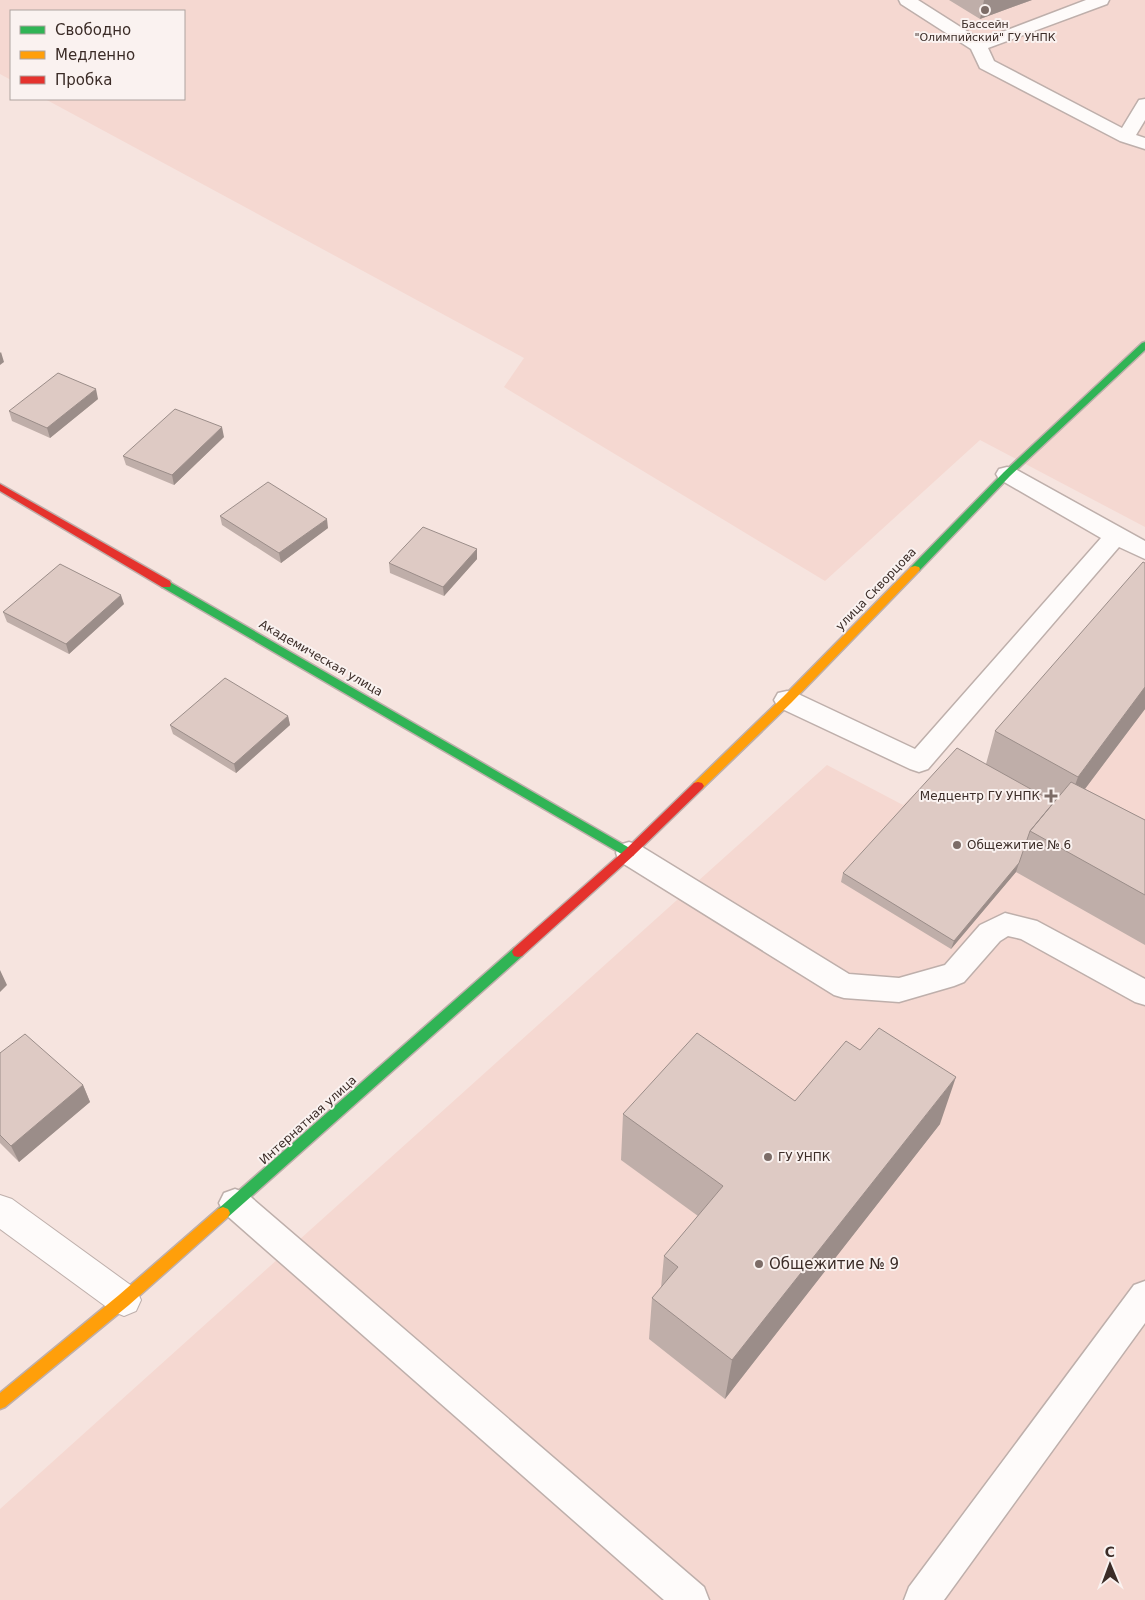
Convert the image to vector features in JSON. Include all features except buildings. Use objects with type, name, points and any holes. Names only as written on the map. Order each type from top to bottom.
[{"type":"street","name":"улица Скворцова","points":[[629,853],[787,700],[1007,474],[1145,345]]},
{"type":"street","name":"Академическая улица","points":[[0,487],[629,853]]},
{"type":"street","name":"Интернатная улица","points":[[0,1402],[124,1300],[629,853]]},
{"type":"street","points":[[0,1210],[124,1300]]},
{"type":"lane","points":[[907,0],[979,46],[986,64],[1126,137],[1145,144]]},
{"type":"lane","points":[[979,46],[1101,0]]},
{"type":"lane","points":[[1126,137],[1145,104]]},
{"type":"lane","points":[[1007,474],[1145,551]]},
{"type":"lane","points":[[787,700],[918,762],[1116,536]]},
{"type":"lane","points":[[629,853],[844,986],[899,990],[954,974],[990,933],[1005,924],[1027,928],[1145,993]]},
{"type":"lane","points":[[235,1203],[691,1600]]},
{"type":"lane","points":[[922,1600],[1145,1296]]},
{"type":"shaded area","points":[[0,0],[1145,0],[1145,527],[980,440],[825,581],[504,387],[524,358],[47,100],[185,100],[185,10],[10,10],[10,79],[0,74]]},
{"type":"shaded area","name":"ГУ УНПК","points":[[1145,585],[1145,1600],[0,1600],[0,1509],[827,765],[903,805],[954,757],[983,773]]},
{"type":"traffic: fast","points":[[915,569],[1007,474],[1145,345]]},
{"type":"traffic: fast","points":[[166,584],[629,853]]},
{"type":"traffic: fast","points":[[223,1213],[518,952]]},
{"type":"traffic: slow","points":[[698,786],[787,700],[915,569]]},
{"type":"traffic: slow","points":[[0,1402],[124,1300],[223,1213]]},
{"type":"traffic: jam","points":[[0,487],[166,584]]},
{"type":"traffic: jam","points":[[518,952],[629,853],[698,786]]},
{"type":"place","name":"Бассейн \"Олимпийский\" ГУ УНПК","points":[[985,10]]},
{"type":"place","name":"Медцентр ГУ УНПК","points":[[1051,796]]},
{"type":"place","name":"Общежитие № 6","points":[[957,845]]},
{"type":"place","name":"ГУ УНПК","points":[[768,1157]]},
{"type":"place","name":"Общежитие № 9","points":[[759,1264]]}]
